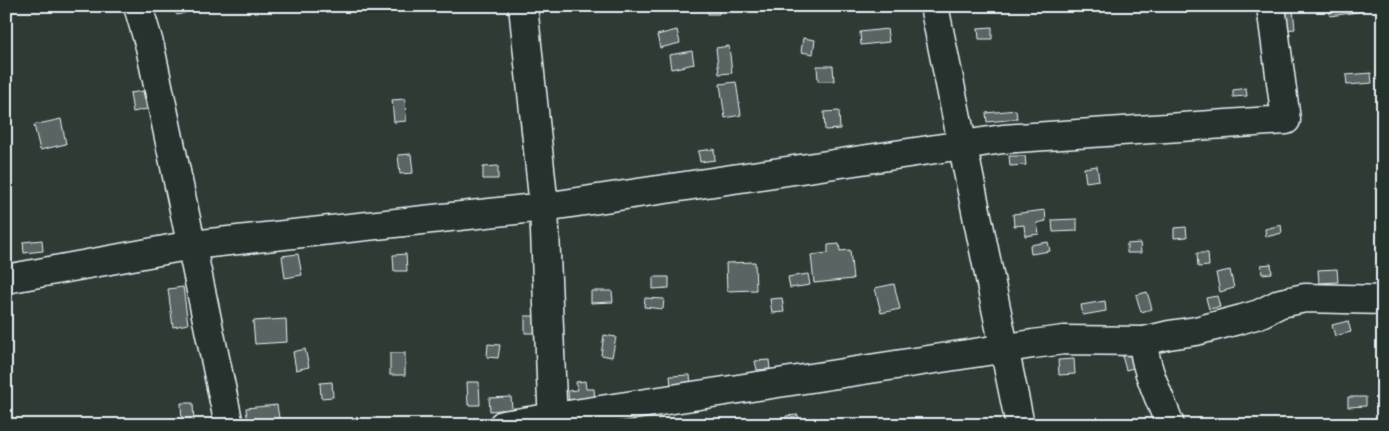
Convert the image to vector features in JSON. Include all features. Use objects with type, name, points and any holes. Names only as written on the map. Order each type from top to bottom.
[{"type":"street","points":[[138,6],[150,46],[229,425]]},
{"type":"street","points":[[523,6],[544,207],[552,421]]},
{"type":"street","points":[[934,6],[1020,425]]},
{"type":"street","points":[[6,278],[192,245],[544,207],[1003,139],[1286,120],[1271,6]]},
{"type":"street","points":[[503,425],[552,421],[1064,340],[1144,341],[1196,331],[1242,319],[1281,303],[1306,298],[1383,300]]},
{"type":"street","points":[[1144,341],[1143,349],[1170,425]]},
{"type":"building","points":[[171,6],[189,6],[191,11],[177,15]]},
{"type":"building","points":[[707,6],[718,6],[719,14],[708,14]]},
{"type":"building","points":[[1328,6],[1363,6],[1364,11],[1330,16]]},
{"type":"building","points":[[1293,9],[1295,29],[1284,30],[1282,11]]},
{"type":"building","points":[[992,27],[992,39],[979,39],[978,28]]},
{"type":"building","points":[[887,29],[889,42],[861,45],[860,32]]},
{"type":"building","points":[[677,30],[680,43],[660,48],[657,35]]},
{"type":"building","points":[[803,38],[815,40],[813,54],[801,52]]},
{"type":"building","points":[[729,46],[732,73],[719,74],[716,48]]},
{"type":"building","points":[[692,51],[694,64],[671,69],[669,55]]},
{"type":"building","points":[[817,66],[833,66],[834,81],[818,81]]},
{"type":"building","points":[[1371,73],[1372,83],[1347,85],[1346,75]]},
{"type":"building","points":[[736,82],[741,115],[725,118],[720,84]]},
{"type":"building","points":[[1246,88],[1247,96],[1233,97],[1233,90]]},
{"type":"building","points":[[143,91],[147,109],[133,112],[130,93]]},
{"type":"building","points":[[405,99],[406,121],[394,122],[392,100]]},
{"type":"building","points":[[1016,110],[1017,119],[987,122],[986,113]]},
{"type":"building","points":[[839,111],[840,129],[825,130],[824,112]]},
{"type":"building","points":[[61,119],[66,144],[40,150],[34,125]]},
{"type":"building","points":[[714,149],[715,160],[700,162],[698,151]]},
{"type":"building","points":[[411,154],[413,173],[400,174],[398,155]]},
{"type":"building","points":[[1009,156],[1025,156],[1026,165],[1010,166]]},
{"type":"building","points":[[498,166],[498,179],[483,179],[483,167]]},
{"type":"building","points":[[1097,166],[1099,180],[1086,182],[1084,168]]},
{"type":"building","points":[[1045,210],[1046,221],[1037,223],[1039,234],[1025,236],[1024,225],[1014,226],[1013,214]]},
{"type":"building","points":[[1077,219],[1077,231],[1053,232],[1052,220]]},
{"type":"building","points":[[1281,225],[1282,233],[1266,237],[1265,229]]},
{"type":"building","points":[[1186,227],[1187,237],[1174,238],[1174,228]]},
{"type":"building","points":[[42,240],[43,251],[24,253],[23,242]]},
{"type":"building","points":[[1048,242],[1050,251],[1031,254],[1030,245]]},
{"type":"building","points":[[1140,243],[1141,253],[1127,253],[1127,244]]},
{"type":"building","points":[[839,244],[840,251],[850,250],[853,279],[814,283],[811,255],[828,253],[828,245]]},
{"type":"building","points":[[1197,253],[1208,253],[1209,266],[1198,267]]},
{"type":"building","points":[[298,254],[302,275],[285,278],[282,256]]},
{"type":"building","points":[[406,254],[407,271],[394,271],[393,255]]},
{"type":"building","points":[[755,262],[756,290],[727,291],[726,263]]},
{"type":"building","points":[[1271,264],[1272,273],[1262,274],[1261,265]]},
{"type":"building","points":[[1337,269],[1338,282],[1319,283],[1318,270]]},
{"type":"building","points":[[1230,270],[1234,288],[1220,292],[1216,273]]},
{"type":"building","points":[[808,274],[810,285],[790,288],[788,277]]},
{"type":"building","points":[[653,277],[669,277],[669,288],[653,289]]},
{"type":"building","points":[[894,284],[900,309],[881,313],[875,288]]},
{"type":"building","points":[[183,287],[188,324],[173,327],[168,289]]},
{"type":"building","points":[[591,291],[612,291],[613,302],[591,303]]},
{"type":"building","points":[[1147,292],[1152,309],[1141,312],[1136,295]]},
{"type":"building","points":[[1217,296],[1220,307],[1209,309],[1206,298]]},
{"type":"building","points":[[645,298],[664,299],[663,309],[644,307]]},
{"type":"building","points":[[782,298],[784,312],[772,313],[770,299]]},
{"type":"building","points":[[1105,301],[1106,311],[1083,315],[1081,305]]},
{"type":"building","points":[[525,316],[538,316],[537,333],[525,333]]},
{"type":"building","points":[[286,319],[287,342],[255,344],[253,321]]},
{"type":"building","points":[[1348,321],[1351,332],[1335,336],[1332,325]]},
{"type":"building","points":[[604,335],[616,337],[612,357],[601,355]]},
{"type":"building","points":[[488,344],[500,345],[498,358],[487,357]]},
{"type":"building","points":[[305,349],[309,367],[296,370],[293,352]]},
{"type":"building","points":[[390,353],[405,353],[405,375],[390,375]]},
{"type":"building","points":[[1137,353],[1140,366],[1126,370],[1122,356]]},
{"type":"building","points":[[1074,359],[1075,374],[1059,375],[1058,360]]},
{"type":"building","points":[[769,360],[770,369],[757,370],[755,361]]},
{"type":"building","points":[[690,375],[691,386],[671,387],[670,376]]},
{"type":"building","points":[[585,381],[586,389],[594,389],[595,401],[569,403],[568,391],[577,390],[576,382]]},
{"type":"building","points":[[332,382],[333,397],[321,398],[320,383]]},
{"type":"building","points":[[467,382],[479,382],[480,405],[468,405]]},
{"type":"building","points":[[511,397],[512,409],[490,411],[489,398]]},
{"type":"building","points":[[1348,397],[1366,397],[1366,406],[1348,407]]},
{"type":"building","points":[[181,403],[193,403],[194,425],[182,425]]},
{"type":"building","points":[[277,405],[280,424],[248,425],[246,408]]},
{"type":"building","points":[[798,415],[799,425],[787,425],[786,416]]}]
